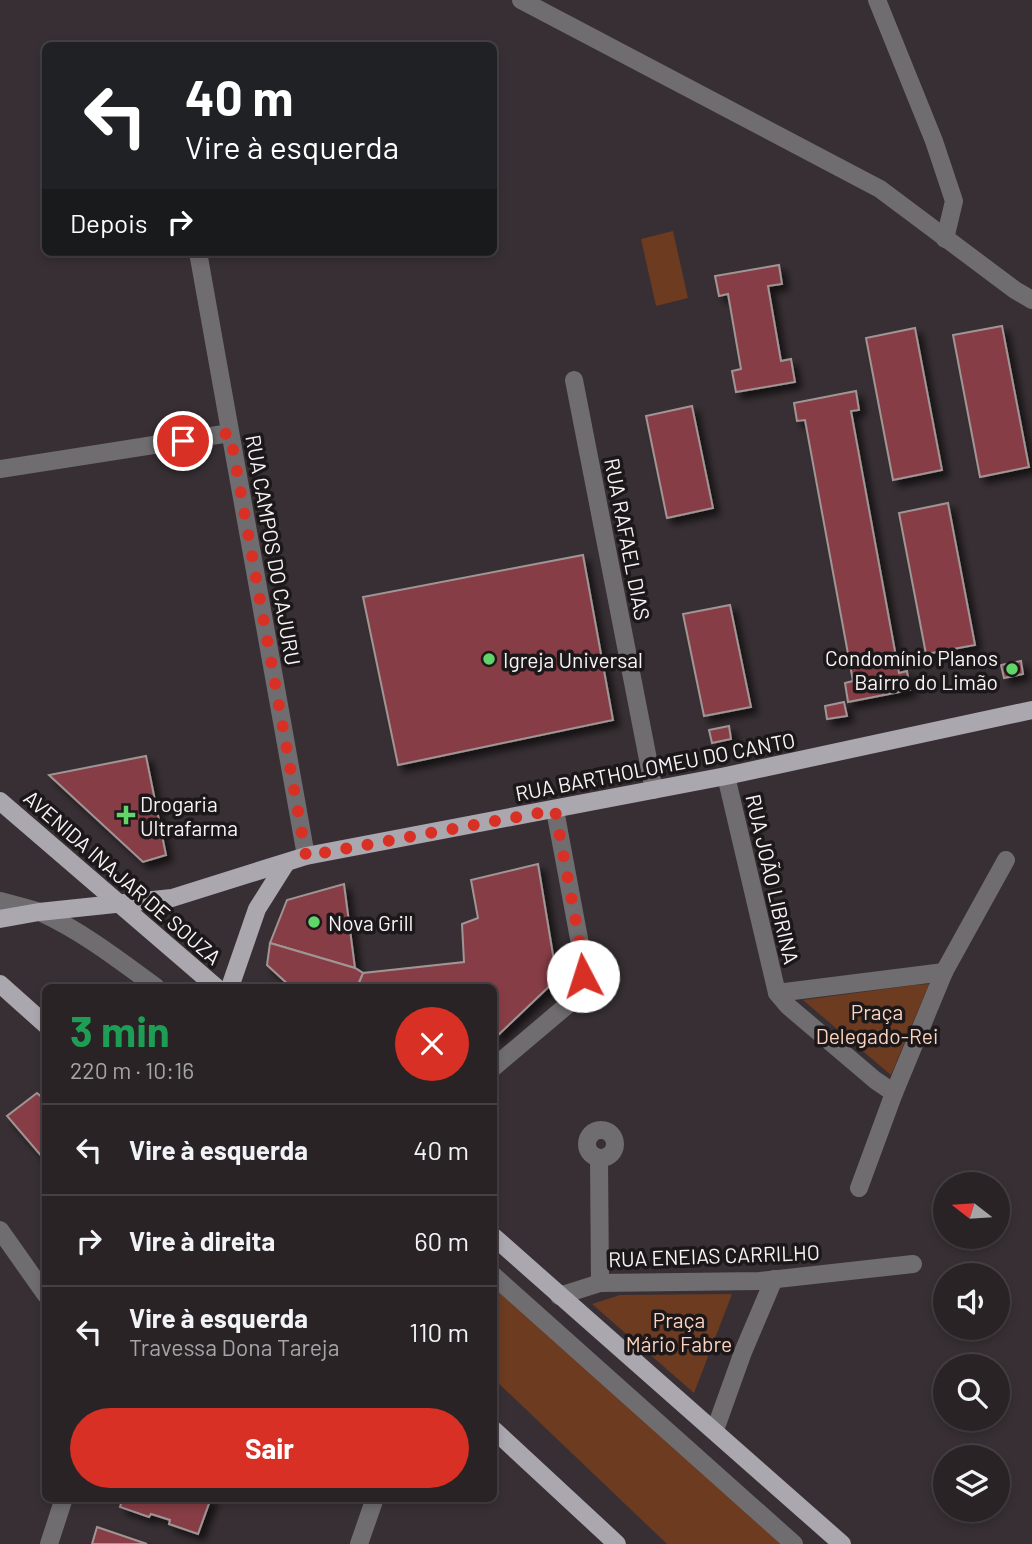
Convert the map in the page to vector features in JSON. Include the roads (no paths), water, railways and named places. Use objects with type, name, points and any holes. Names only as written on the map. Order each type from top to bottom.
[{"type":"main road","name":"RUA BARTHOLOMEU DO CANTO","points":[[0,919],[39,912],[172,898],[306,856],[726,776],[1032,710]]},
{"type":"main road","name":"AVENIDA INAJAR DE SOUZA","points":[[0,800],[213,984]]},
{"type":"main road","points":[[231,984],[257,909],[286,863]]},
{"type":"main road","points":[[0,984],[42,1021]]},
{"type":"main road","points":[[497,1240],[842,1544]]},
{"type":"main road","points":[[497,1433],[617,1544]]},
{"type":"street","points":[[521,0],[880,190],[1032,300]]},
{"type":"street","points":[[877,0],[934,141],[954,201],[945,239]]},
{"type":"street","name":"RUA CAMPOS DO CAJURU","points":[[199,256],[306,856]]},
{"type":"street","name":"RUA RAFAEL DIAS","points":[[574,380],[654,790]]},
{"type":"street","points":[[0,469],[230,433]]},
{"type":"street","name":"RUA JOÃO LIBRINA","points":[[726,776],[777,993],[875,1080],[894,1093]]},
{"type":"street","points":[[497,1064],[571,1002],[578,992],[583,976],[583,960],[555,810]]},
{"type":"street","points":[[859,1188],[894,1093],[944,972],[1006,860]]},
{"type":"street","points":[[0,901],[39,912],[95,943],[152,984]]},
{"type":"street","name":"RUA JOÃO LIBRINA","points":[[777,993],[944,972]]},
{"type":"street","points":[[599,1158],[600,1283]]},
{"type":"street","points":[[0,1230],[42,1289]]},
{"type":"street","name":"RUA ENEIAS CARRILHO","points":[[559,1296],[600,1283],[767,1280],[913,1264]]},
{"type":"street","points":[[497,1279],[794,1544]]},
{"type":"street","points":[[715,1430],[767,1280]]},
{"type":"street","points":[[49,1544],[63,1502]]},
{"type":"street","points":[[359,1544],[374,1502]]},
{"type":"place","name":"Igreja Universal","points":[[489,659]]},
{"type":"place","name":"Condomínio Planos Bairro do Limão","points":[[1012,669]]},
{"type":"place","name":"Drogaria Ultrafarma","points":[[126,815]]},
{"type":"place","name":"Nova Grill","points":[[314,922]]},
{"type":"park label","name":"Praça Delegado-Rei","points":[[877,1023]]},
{"type":"park label","name":"Praça Mário Fabre","points":[[679,1331]]}]
